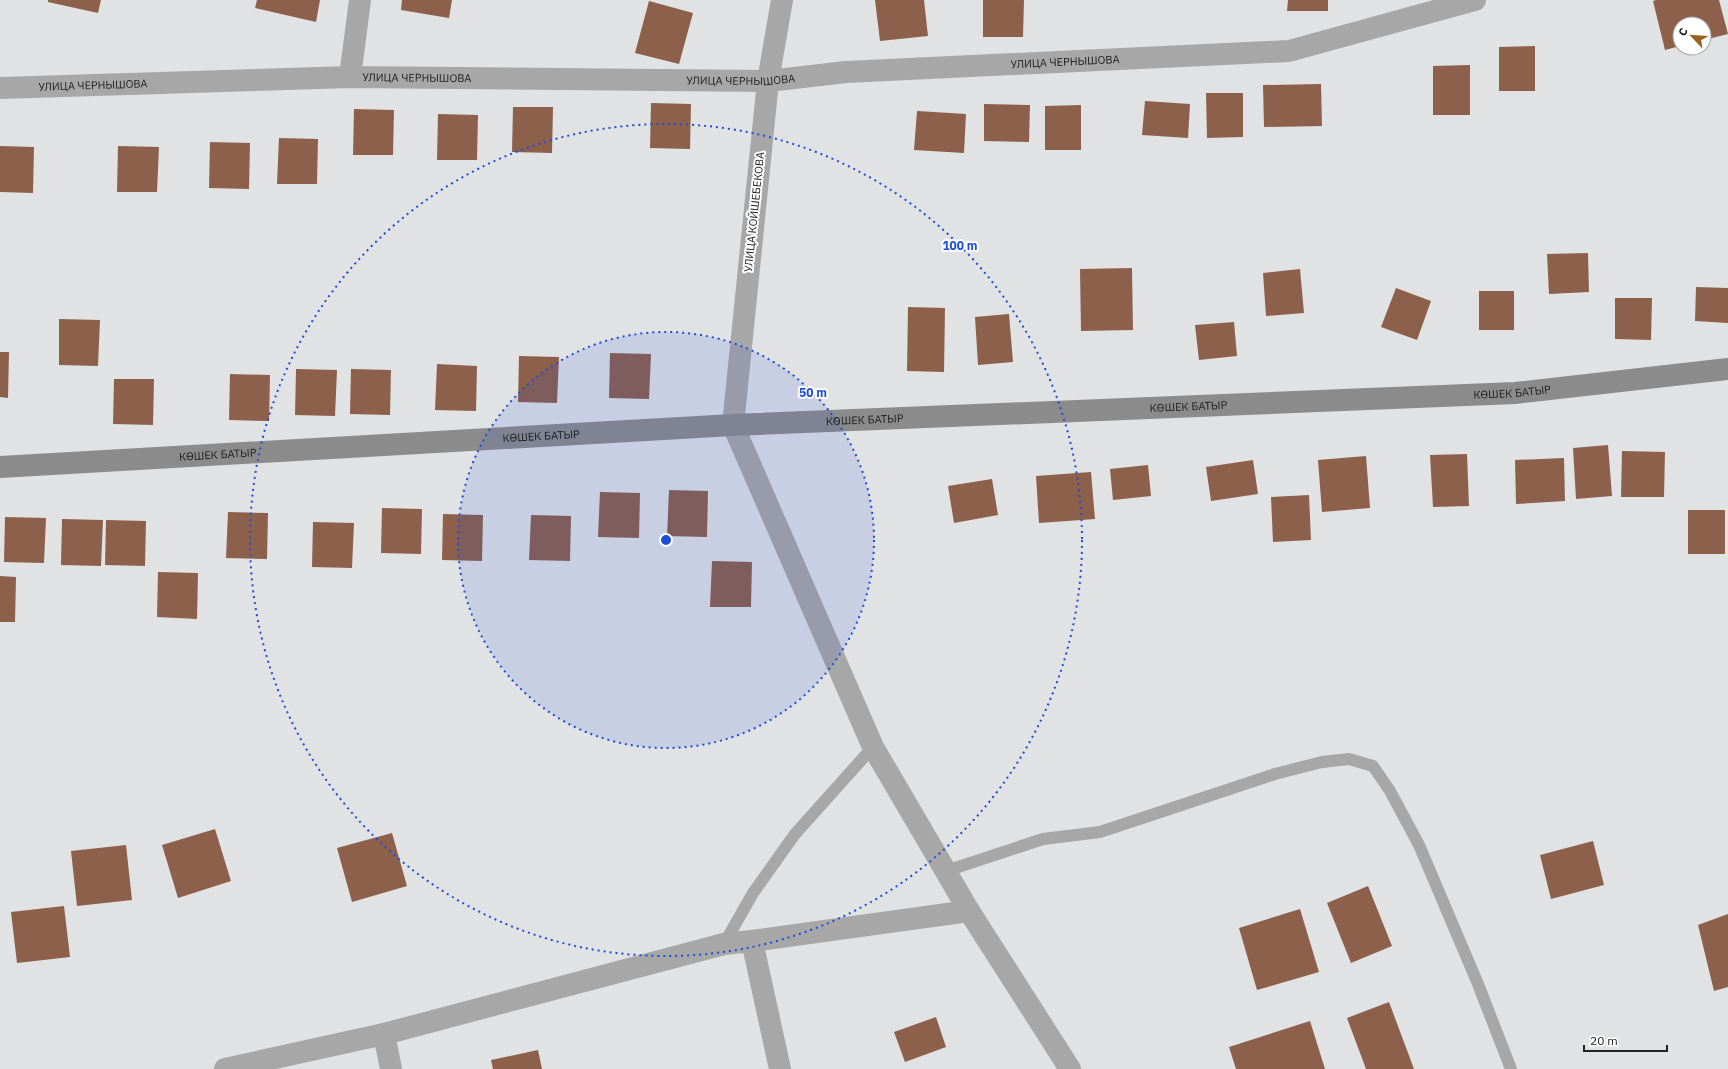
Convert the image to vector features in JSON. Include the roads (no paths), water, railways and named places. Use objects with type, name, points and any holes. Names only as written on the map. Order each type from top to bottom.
[{"type":"street","points":[[350,77],[360,0]]},
{"type":"street","name":"УЛИЦА КОЙШЕБЕКОВА","points":[[733,425],[768,81],[782,0]]},
{"type":"street","name":"УЛИЦА ЧЕРНЫШОВА","points":[[1,84],[350,77],[768,81],[846,72],[1289,51],[1475,0]]},
{"type":"street","name":"КӨШЕК БАТЫР","points":[[0,467],[733,425],[1515,393],[1728,369]]},
{"type":"street","points":[[733,425],[873,747],[969,911],[1070,1069]]},
{"type":"street","points":[[225,1069],[384,1034],[724,944],[969,911]]},
{"type":"street","points":[[752,941],[780,1069]]},
{"type":"street","points":[[384,1034],[391,1069]]},
{"type":"lane","points":[[724,944],[753,893],[795,834],[873,747]]},
{"type":"lane","points":[[946,872],[1043,839],[1100,832],[1275,774],[1322,762],[1349,759],[1373,766],[1390,791],[1419,846],[1478,984],[1511,1069]]}]
